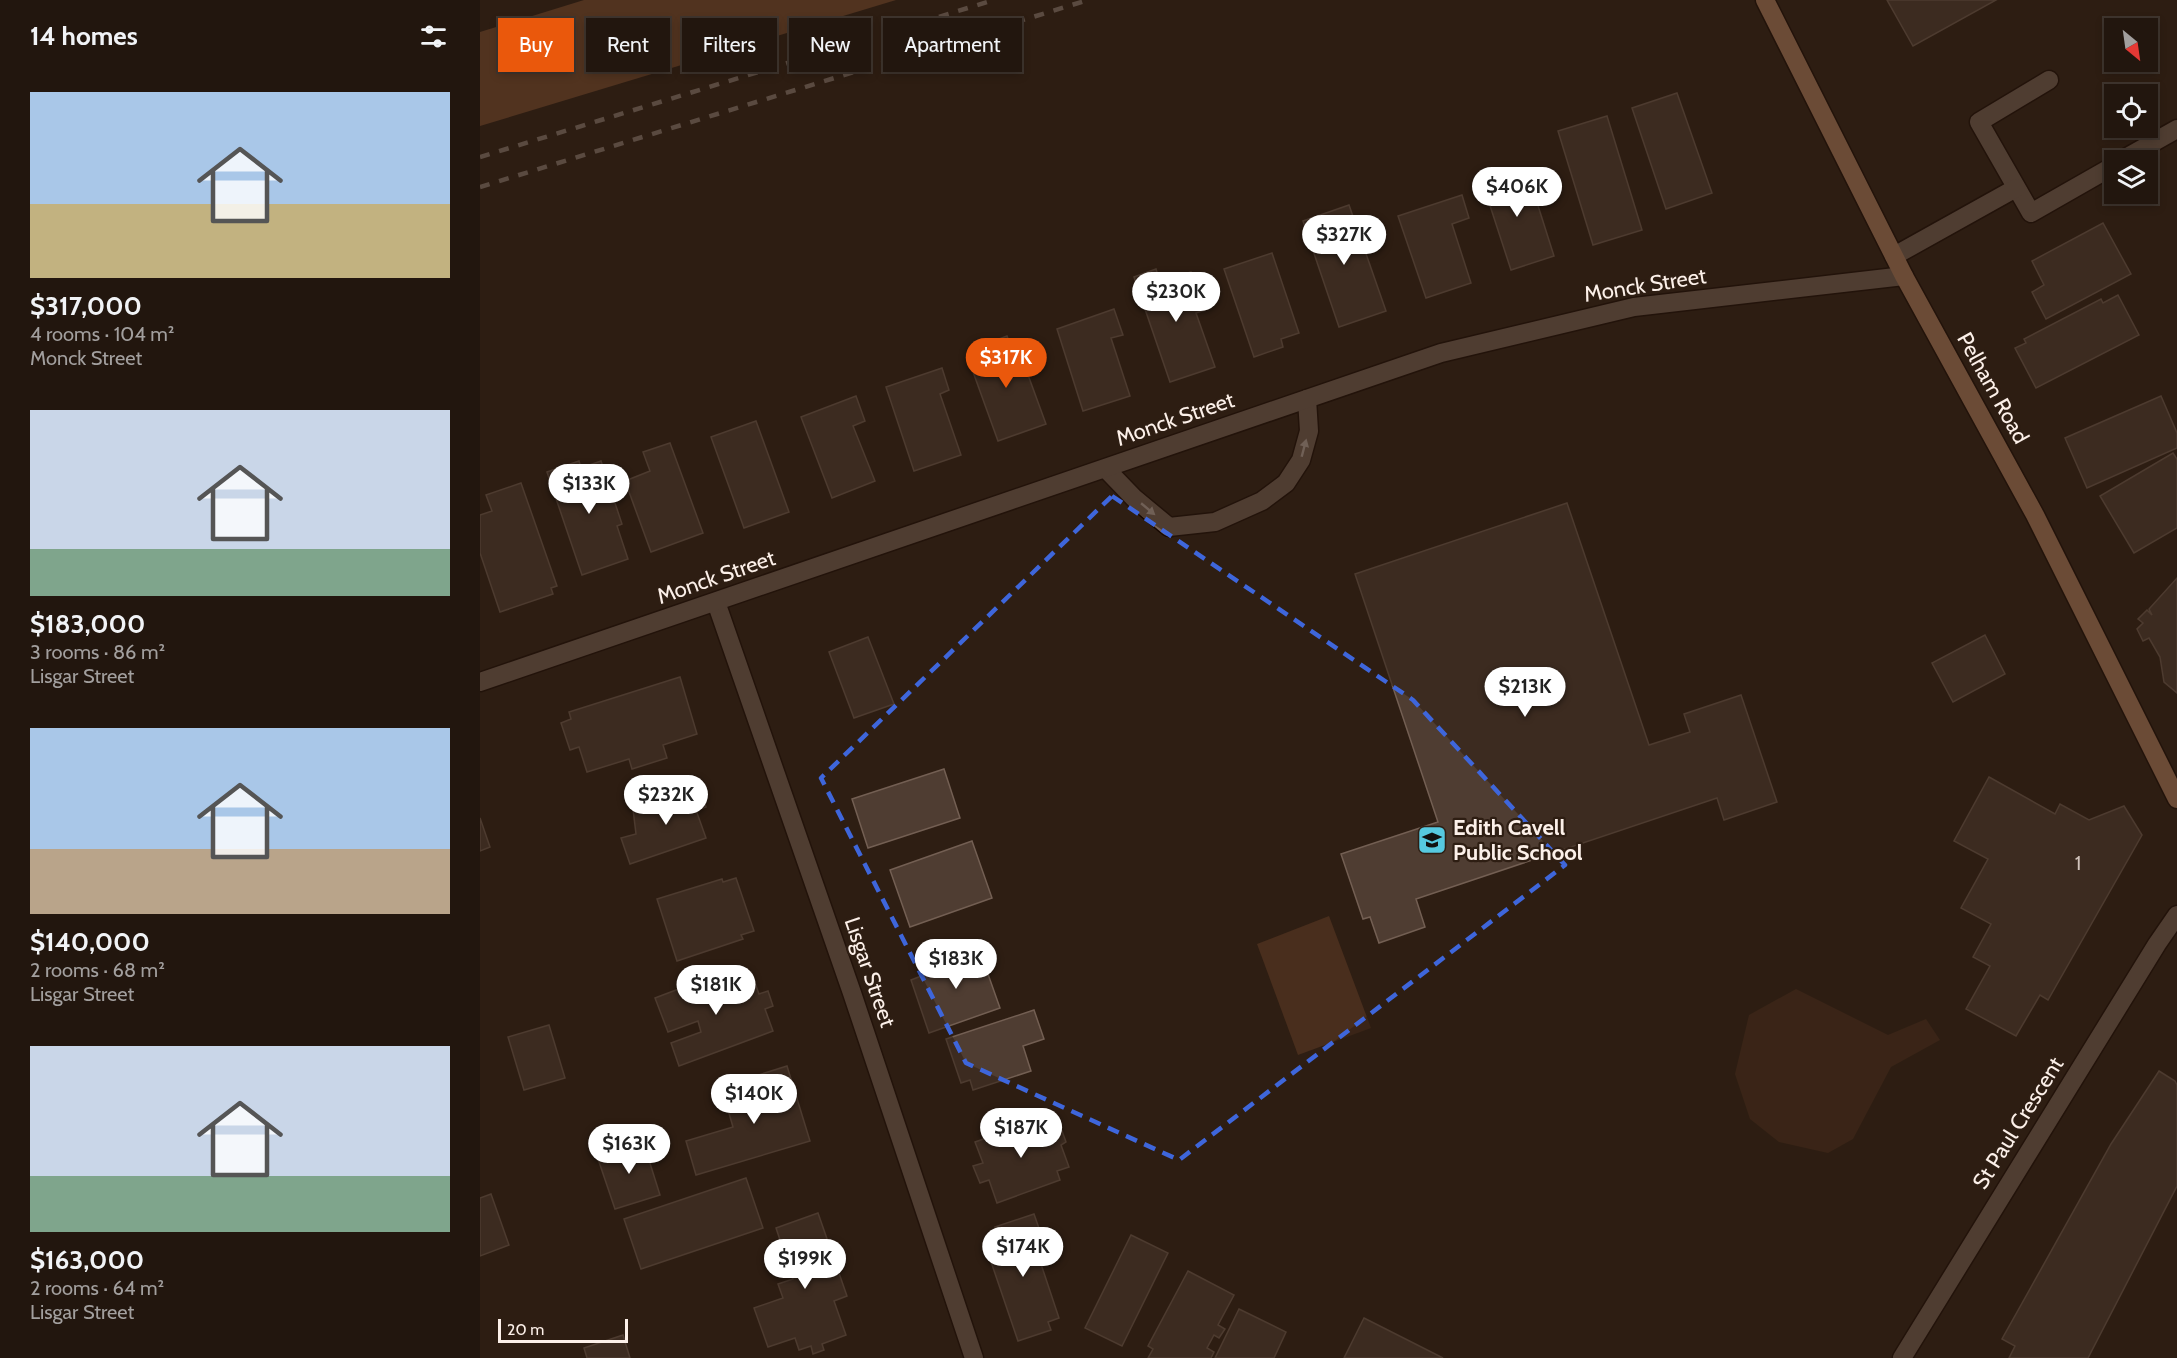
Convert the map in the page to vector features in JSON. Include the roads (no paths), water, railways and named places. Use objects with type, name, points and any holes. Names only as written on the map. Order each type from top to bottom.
[{"type":"main road","name":"Pelham Road","points":[[1765,0],[1904,276],[2036,515],[2177,800]]},
{"type":"street","points":[[2049,81],[1979,122],[2031,213],[2104,171]]},
{"type":"street","points":[[2140,150],[2177,129]]},
{"type":"street","points":[[1894,256],[2016,188]]},
{"type":"street","name":"Monck Street","points":[[480,682],[1106,469],[1441,352],[1634,307],[1904,276]]},
{"type":"street","points":[[1106,469],[1134,498],[1169,527],[1215,522],[1262,501],[1286,483],[1301,460],[1309,431],[1307,399]]},
{"type":"street","name":"Lisgar Street","points":[[716,602],[852,993],[974,1358]]},
{"type":"street","name":"St Paul Crescent","points":[[1902,1358],[2150,954],[2177,915]]},
{"type":"railway","points":[[480,157],[994,0]]},
{"type":"railway","points":[[480,187],[1088,0]]},
{"type":"place","name":"Edith Cavell Public School","points":[[1432,840]]}]
